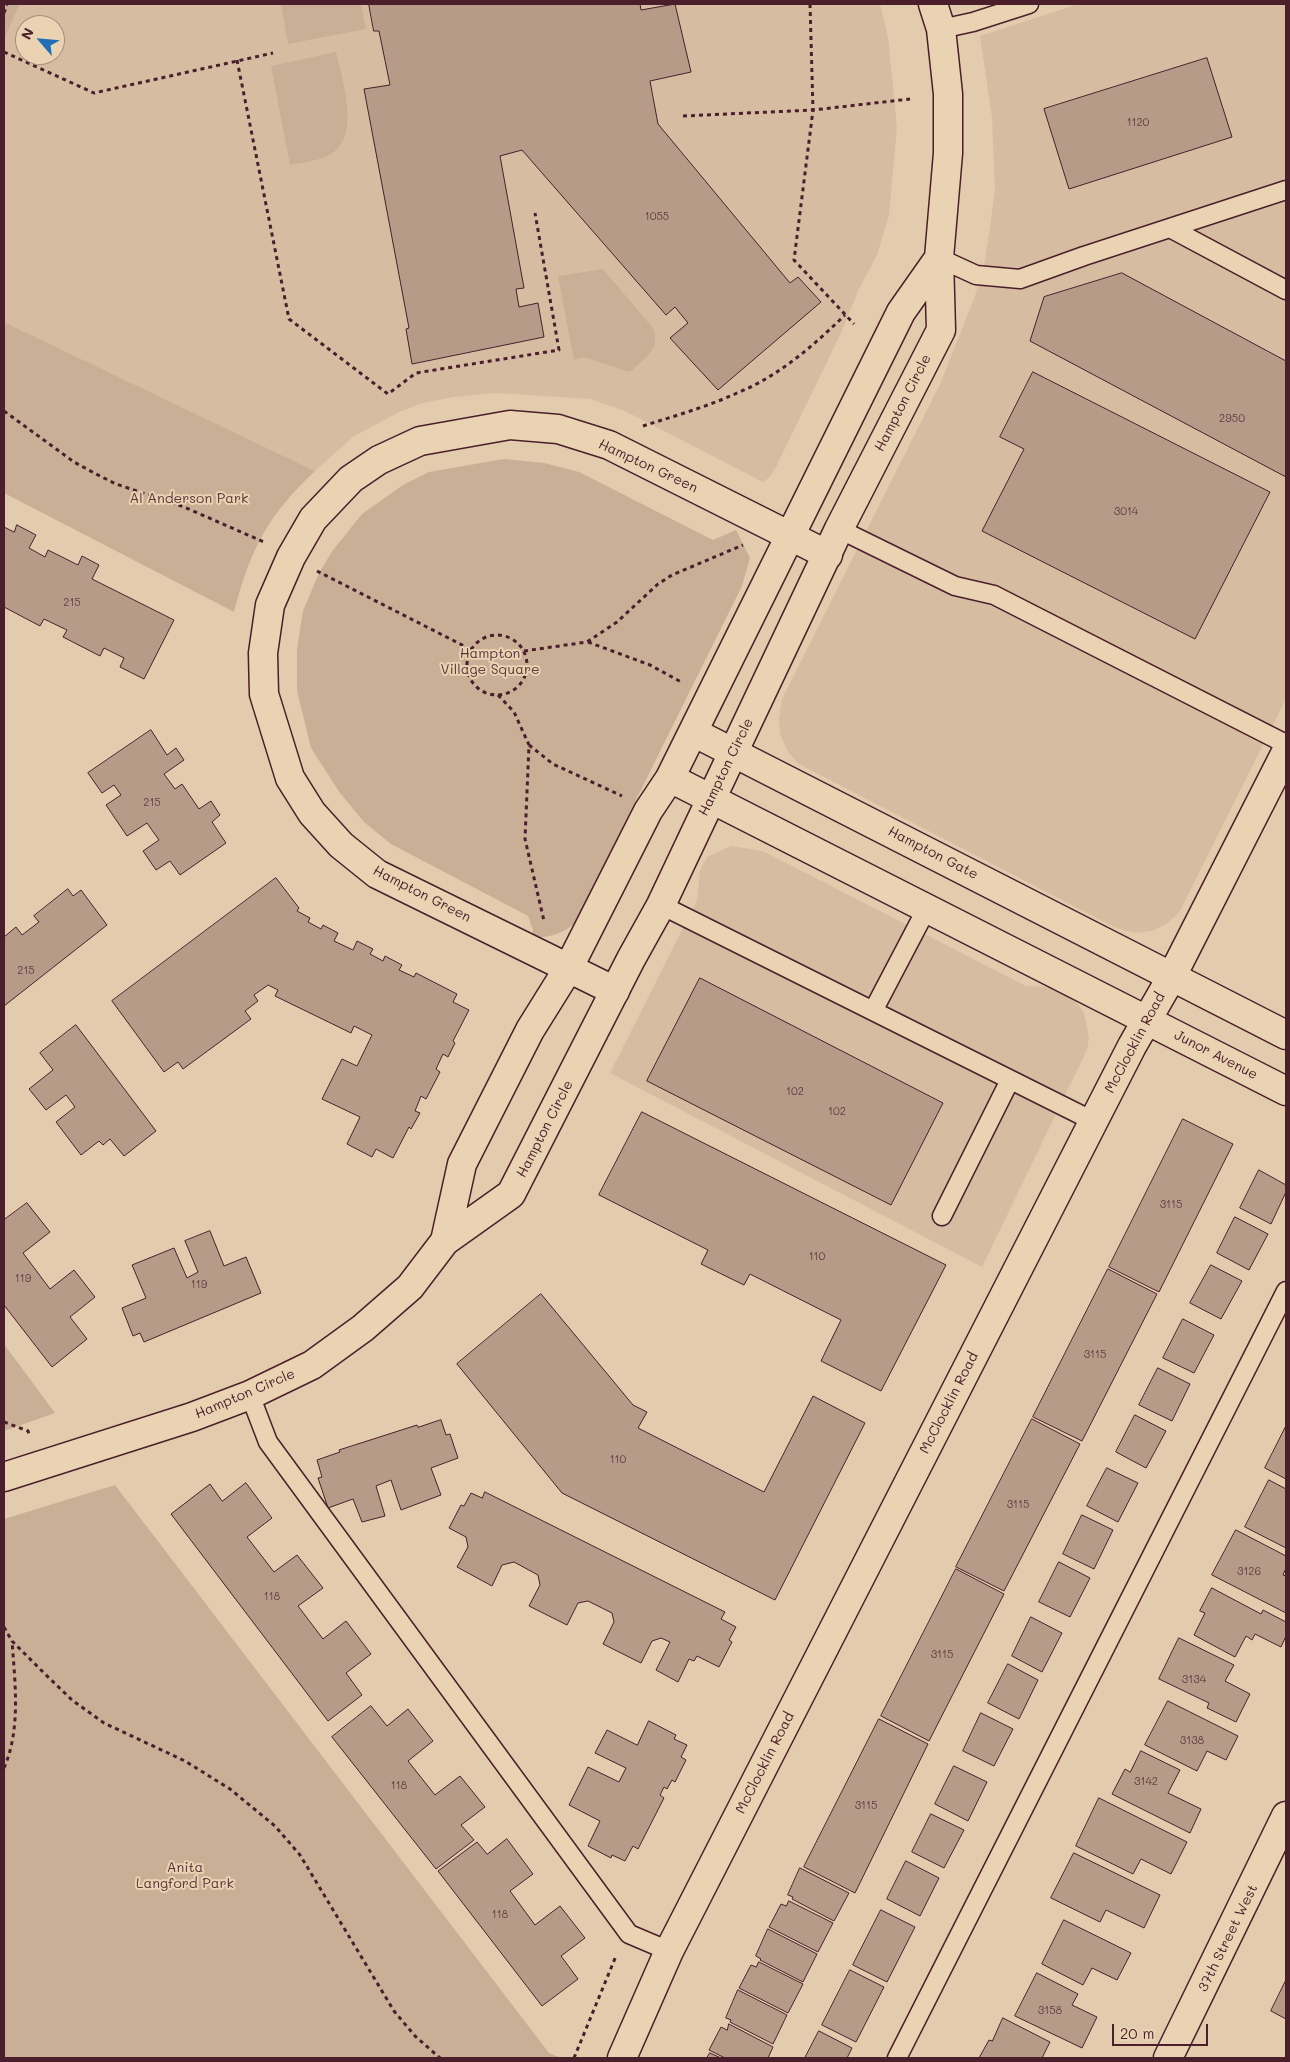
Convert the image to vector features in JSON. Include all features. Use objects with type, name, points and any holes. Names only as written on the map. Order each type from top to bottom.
[{"type":"street","name":"Hampton Circle","points":[[4,1477],[192,1417],[250,1395],[312,1365],[363,1328],[410,1287],[445,1241],[511,1194],[615,991],[662,905],[840,529],[940,330],[939,258],[948,153],[948,94],[941,29],[933,4]]},
{"type":"street","name":"Hampton Circle","points":[[445,1241],[462,1164],[530,1030],[568,969],[648,811],[670,778],[791,538],[901,312],[939,258]]},
{"type":"street","name":"Hampton Green","points":[[615,991],[378,874],[341,845],[312,813],[290,778],[264,694],[263,653],[270,605],[291,557],[313,519],[350,479],[378,460],[420,441],[510,425],[558,429],[609,446],[828,555]]},
{"type":"street","name":"Hampton Gate","points":[[693,732],[1128,953],[1170,978]]},
{"type":"street","name":"McClocklin Road","points":[[622,2058],[669,1951],[1093,1121],[1170,978],[1286,752]]},
{"type":"street","points":[[670,778],[1146,1020]]},
{"type":"street","points":[[1170,978],[1286,1036]]},
{"type":"street","name":"Junor Avenue","points":[[1146,1020],[1286,1091]]},
{"type":"street","name":"37th Street West","points":[[1175,2056],[1286,1816]]},
{"type":"lane","points":[[941,29],[973,22],[1029,4]]},
{"type":"lane","points":[[939,258],[976,275],[1020,279],[1286,190]]},
{"type":"lane","points":[[1170,228],[1286,290]]},
{"type":"lane","points":[[840,529],[955,586],[994,595],[1286,744]]},
{"type":"lane","points":[[662,905],[1093,1121]]},
{"type":"lane","points":[[874,1011],[927,908]]},
{"type":"lane","points":[[942,1216],[1010,1080]]},
{"type":"lane","points":[[897,2058],[1286,1291]]},
{"type":"lane","points":[[250,1395],[268,1442],[629,1934],[669,1951]]},
{"type":"path","points":[[4,14],[6,4]]},
{"type":"path","points":[[810,4],[812,110],[794,260],[854,324]]},
{"type":"path","points":[[4,52],[94,93],[273,52]]},
{"type":"path","points":[[237,60],[289,318],[388,394],[416,373],[559,350],[535,213]]},
{"type":"path","points":[[683,116],[812,110],[910,99]]},
{"type":"path","points":[[643,426],[724,399],[765,378],[808,350],[845,314]]},
{"type":"path","points":[[5,412],[74,462],[96,474],[116,484],[202,514],[269,545]]},
{"type":"path","points":[[524,651],[587,642],[617,622],[658,584],[687,568],[740,548],[749,539]]},
{"type":"path","points":[[312,569],[470,649]]},
{"type":"path","points":[[502,634],[511,637],[524,651],[527,670],[523,681],[508,693],[488,694],[471,681],[467,672],[466,661],[470,649],[483,638],[502,634]]},
{"type":"path","points":[[587,642],[650,665],[687,685]]},
{"type":"path","points":[[498,695],[514,712],[529,744],[552,764],[629,800]]},
{"type":"path","points":[[529,744],[525,839],[539,906],[546,929]]},
{"type":"path","points":[[4,1422],[28,1431]]},
{"type":"path","points":[[4,1627],[12,1641],[72,1700],[104,1723],[185,1761],[230,1789],[275,1826],[300,1855],[394,2011],[415,2036],[440,2058]]},
{"type":"path","points":[[4,1768],[10,1754],[16,1708],[12,1641]]},
{"type":"path","points":[[574,2058],[611,1964],[629,1934]]},
{"type":"shaded area","points":[[20,4],[880,4],[888,37],[897,127],[889,215],[877,255],[859,289],[841,333],[777,465],[770,477],[763,482],[625,411],[590,399],[496,393],[454,397],[423,403],[399,412],[353,437],[315,471],[4,322],[4,39]]},
{"type":"shaded area","points":[[1078,4],[1286,4],[1286,699],[1179,913],[1166,924],[1152,931],[1135,933],[1116,928],[797,763],[787,750],[780,734],[779,719],[782,699],[940,384],[975,296],[985,261],[995,191],[992,118],[980,36]]},
{"type":"shaded area","points":[[731,846],[763,851],[1026,986],[1051,987],[1075,1001],[1084,1012],[1089,1038],[1087,1050],[982,1267],[610,1073],[697,900],[700,870],[707,857]]},
{"type":"green space","points":[[4,4],[20,4],[4,39]]},
{"type":"green space","points":[[281,4],[361,4],[366,29],[288,44]]},
{"type":"green space","points":[[336,52],[345,90],[348,119],[342,143],[329,155],[313,161],[290,165],[271,66]]},
{"type":"green space","points":[[603,269],[653,328],[655,335],[655,341],[650,353],[630,372],[584,357],[574,360],[558,276]]},
{"type":"green space","name":"Al Anderson Park","points":[[4,322],[315,471],[285,503],[263,535],[247,570],[234,612],[4,493]]},
{"type":"green space","name":"Hampton Village Square","points":[[504,459],[544,463],[579,472],[713,540],[736,530],[750,558],[742,586],[575,923],[560,933],[544,937],[532,937],[533,930],[528,916],[391,844],[364,822],[340,793],[311,748],[297,691],[297,649],[303,611],[319,573],[333,550],[362,514],[403,485],[429,472]]},
{"type":"green space","points":[[4,1344],[55,1413],[4,1431]]},
{"type":"green space","name":"Anita Langford Park","points":[[115,1485],[549,2053],[561,2058],[4,2058],[4,1519]]},
{"type":"building","points":[[369,4],[640,4],[641,10],[675,4],[691,72],[650,81],[658,124],[790,283],[798,277],[821,302],[718,390],[670,338],[688,323],[675,307],[666,315],[522,150],[500,156],[524,288],[516,289],[519,307],[538,303],[544,337],[412,364],[406,329],[409,328],[364,89],[390,85],[379,31],[374,31]]},
{"type":"building","points":[[1207,58],[1232,137],[1069,189],[1044,109]]},
{"type":"building","points":[[1122,273],[1286,361],[1286,477],[1030,341],[1044,297]]},
{"type":"building","points":[[1033,372],[1270,492],[1195,639],[982,531],[1024,449],[1000,437]]},
{"type":"building","points":[[17,525],[36,535],[29,548],[45,557],[48,550],[78,565],[82,556],[99,565],[92,579],[174,620],[144,679],[120,667],[124,658],[104,648],[100,656],[63,637],[67,630],[44,619],[40,626],[4,607],[4,527],[14,532]]},
{"type":"building","points":[[151,730],[167,755],[176,748],[184,760],[164,774],[175,789],[182,784],[199,809],[211,801],[220,815],[212,822],[226,843],[180,875],[170,861],[156,870],[143,851],[159,840],[147,823],[127,836],[106,805],[121,795],[114,785],[102,793],[88,773]]},
{"type":"building","points":[[276,878],[299,908],[297,911],[310,918],[308,922],[321,929],[323,925],[338,933],[334,941],[353,950],[357,941],[373,949],[370,954],[383,961],[385,956],[402,965],[399,970],[414,977],[416,973],[457,994],[453,1002],[469,1010],[453,1041],[455,1043],[448,1057],[443,1054],[436,1069],[440,1072],[426,1099],[421,1096],[415,1111],[420,1113],[411,1129],[409,1127],[393,1158],[376,1149],[372,1157],[347,1144],[360,1117],[322,1099],[342,1059],[357,1066],[372,1035],[354,1026],[351,1033],[275,996],[278,990],[268,985],[254,995],[258,1001],[245,1011],[251,1019],[183,1069],[178,1062],[164,1072],[112,1001]]},
{"type":"building","points":[[68,889],[73,896],[81,890],[107,925],[4,1006],[4,937],[16,927],[22,935],[39,922],[34,916]]},
{"type":"building","points":[[700,978],[943,1103],[891,1205],[647,1081]]},
{"type":"building","points":[[76,1025],[156,1131],[124,1156],[110,1139],[103,1145],[99,1141],[81,1155],[56,1122],[75,1107],[66,1095],[46,1110],[29,1089],[53,1070],[40,1053]]},
{"type":"building","points":[[642,1112],[946,1265],[881,1391],[821,1361],[841,1320],[750,1274],[744,1285],[701,1264],[708,1250],[599,1195]]},
{"type":"building","points":[[1183,1119],[1233,1144],[1159,1292],[1109,1267]]},
{"type":"building","points":[[1259,1170],[1286,1185],[1286,1192],[1271,1224],[1240,1208]]},
{"type":"building","points":[[27,1203],[50,1232],[23,1253],[50,1289],[74,1270],[95,1297],[70,1317],[87,1339],[52,1367],[4,1305],[4,1220]]},
{"type":"building","points":[[1235,1217],[1268,1234],[1249,1270],[1217,1253]]},
{"type":"building","points":[[210,1231],[224,1266],[246,1257],[261,1293],[144,1342],[140,1333],[133,1336],[122,1308],[146,1298],[132,1265],[174,1248],[187,1278],[198,1272],[185,1241]]},
{"type":"building","points":[[1211,1265],[1242,1281],[1221,1319],[1190,1303]]},
{"type":"building","points":[[1108,1269],[1157,1294],[1082,1441],[1033,1417]]},
{"type":"building","points":[[541,1294],[633,1405],[647,1412],[638,1428],[764,1492],[813,1396],[865,1423],[775,1600],[562,1493],[457,1364]]},
{"type":"building","points":[[1183,1319],[1214,1335],[1194,1373],[1163,1358]]},
{"type":"building","points":[[1158,1368],[1190,1384],[1172,1421],[1139,1405]]},
{"type":"building","points":[[1135,1415],[1166,1431],[1146,1468],[1116,1452]]},
{"type":"building","points":[[1032,1419],[1080,1444],[1004,1591],[956,1567]]},
{"type":"building","points":[[441,1420],[446,1435],[450,1434],[458,1458],[431,1468],[441,1495],[401,1510],[391,1480],[376,1486],[385,1516],[362,1522],[353,1499],[328,1508],[318,1478],[322,1477],[317,1460],[340,1452],[339,1450],[417,1425],[418,1427]]},
{"type":"building","points":[[1286,1426],[1286,1479],[1265,1468]]},
{"type":"building","points":[[1107,1468],[1138,1483],[1118,1522],[1087,1506]]},
{"type":"building","points":[[1269,1480],[1286,1489],[1286,1548],[1245,1527]]},
{"type":"building","points":[[246,1483],[272,1518],[247,1537],[274,1572],[297,1555],[323,1588],[298,1606],[323,1639],[346,1621],[371,1654],[346,1673],[362,1695],[328,1721],[171,1514],[210,1484],[222,1501]]},
{"type":"building","points":[[485,1492],[725,1612],[721,1619],[736,1627],[729,1640],[732,1642],[719,1667],[697,1656],[694,1661],[689,1659],[678,1682],[656,1670],[670,1642],[661,1638],[652,1641],[641,1663],[603,1644],[614,1622],[612,1613],[588,1601],[578,1603],[567,1625],[529,1606],[540,1585],[538,1575],[514,1562],[502,1565],[492,1586],[457,1567],[468,1547],[466,1537],[449,1528],[461,1505],[464,1506],[471,1493],[482,1498]]},
{"type":"building","points":[[1082,1515],[1113,1530],[1094,1569],[1063,1554]]},
{"type":"building","points":[[1236,1530],[1286,1556],[1286,1568],[1283,1575],[1286,1576],[1286,1613],[1212,1575]]},
{"type":"building","points":[[1059,1562],[1090,1578],[1070,1617],[1039,1602]]},
{"type":"building","points":[[956,1569],[1004,1594],[929,1741],[881,1716]]},
{"type":"building","points":[[1212,1588],[1261,1614],[1263,1610],[1286,1622],[1286,1636],[1281,1647],[1255,1634],[1252,1640],[1246,1636],[1235,1657],[1194,1635],[1205,1613],[1200,1611]]},
{"type":"building","points":[[1031,1617],[1062,1633],[1042,1672],[1012,1656]]},
{"type":"building","points":[[1179,1638],[1234,1665],[1225,1681],[1250,1694],[1236,1722],[1207,1708],[1209,1703],[1159,1679]]},
{"type":"building","points":[[1008,1664],[1038,1680],[1019,1719],[988,1703]]},
{"type":"building","points":[[1168,1701],[1238,1736],[1226,1760],[1207,1751],[1197,1771],[1145,1745]]},
{"type":"building","points":[[371,1706],[387,1726],[408,1709],[433,1741],[408,1761],[435,1795],[460,1776],[485,1807],[461,1825],[474,1840],[436,1869],[332,1737]]},
{"type":"building","points":[[981,1713],[1013,1729],[994,1766],[963,1751]]},
{"type":"building","points":[[879,1719],[928,1744],[855,1893],[804,1867]]},
{"type":"building","points":[[649,1721],[676,1735],[674,1739],[687,1745],[681,1757],[686,1760],[675,1782],[672,1780],[667,1789],[664,1787],[660,1795],[664,1798],[638,1849],[633,1846],[625,1861],[612,1855],[611,1858],[588,1846],[600,1821],[569,1805],[588,1767],[619,1782],[626,1768],[595,1753],[607,1730],[637,1745]]},
{"type":"building","points":[[1141,1751],[1180,1770],[1168,1793],[1201,1809],[1190,1833],[1112,1794],[1125,1769],[1130,1772]]},
{"type":"building","points":[[954,1766],[987,1782],[968,1821],[935,1804]]},
{"type":"building","points":[[1099,1798],[1187,1842],[1171,1874],[1141,1859],[1133,1874],[1076,1846]]},
{"type":"building","points":[[931,1814],[964,1830],[944,1868],[912,1852]]},
{"type":"building","points":[[507,1839],[533,1874],[510,1891],[535,1925],[560,1906],[585,1938],[561,1956],[578,1979],[542,2006],[438,1871],[477,1842],[487,1854]]},
{"type":"building","points":[[1074,1853],[1160,1895],[1144,1928],[1106,1910],[1100,1922],[1051,1898]]},
{"type":"building","points":[[906,1861],[939,1878],[920,1916],[887,1899]]},
{"type":"building","points":[[800,1868],[849,1893],[834,1921],[792,1899],[793,1897],[788,1895]]},
{"type":"building","points":[[789,1901],[833,1923],[818,1952],[769,1927],[781,1904],[786,1906]]},
{"type":"building","points":[[881,1910],[915,1927],[887,1982],[853,1965]]},
{"type":"building","points":[[1064,1920],[1131,1953],[1117,1980],[1092,1968],[1083,1985],[1042,1964]]},
{"type":"building","points":[[768,1929],[817,1954],[803,1982],[760,1960],[756,1956]]},
{"type":"building","points":[[759,1962],[803,1984],[788,2013],[739,1988],[751,1965],[756,1967]]},
{"type":"building","points":[[850,1970],[884,1987],[856,2042],[822,2025]]},
{"type":"building","points":[[1037,1973],[1078,1994],[1072,2005],[1097,2017],[1082,2048],[1015,2016]]},
{"type":"building","points":[[1286,1980],[1286,2019],[1271,2011]]},
{"type":"building","points":[[738,1990],[787,2015],[773,2044],[730,2022],[731,2020],[726,2018]]},
{"type":"building","points":[[1003,2018],[1050,2042],[1042,2058],[979,2058],[989,2040],[992,2041]]},
{"type":"building","points":[[729,2024],[773,2047],[768,2058],[725,2058],[709,2050],[721,2027],[727,2030]]},
{"type":"building","points":[[819,2031],[852,2048],[847,2058],[805,2058]]},
{"type":"building","points":[[710,2053],[721,2058],[707,2058]]}]
